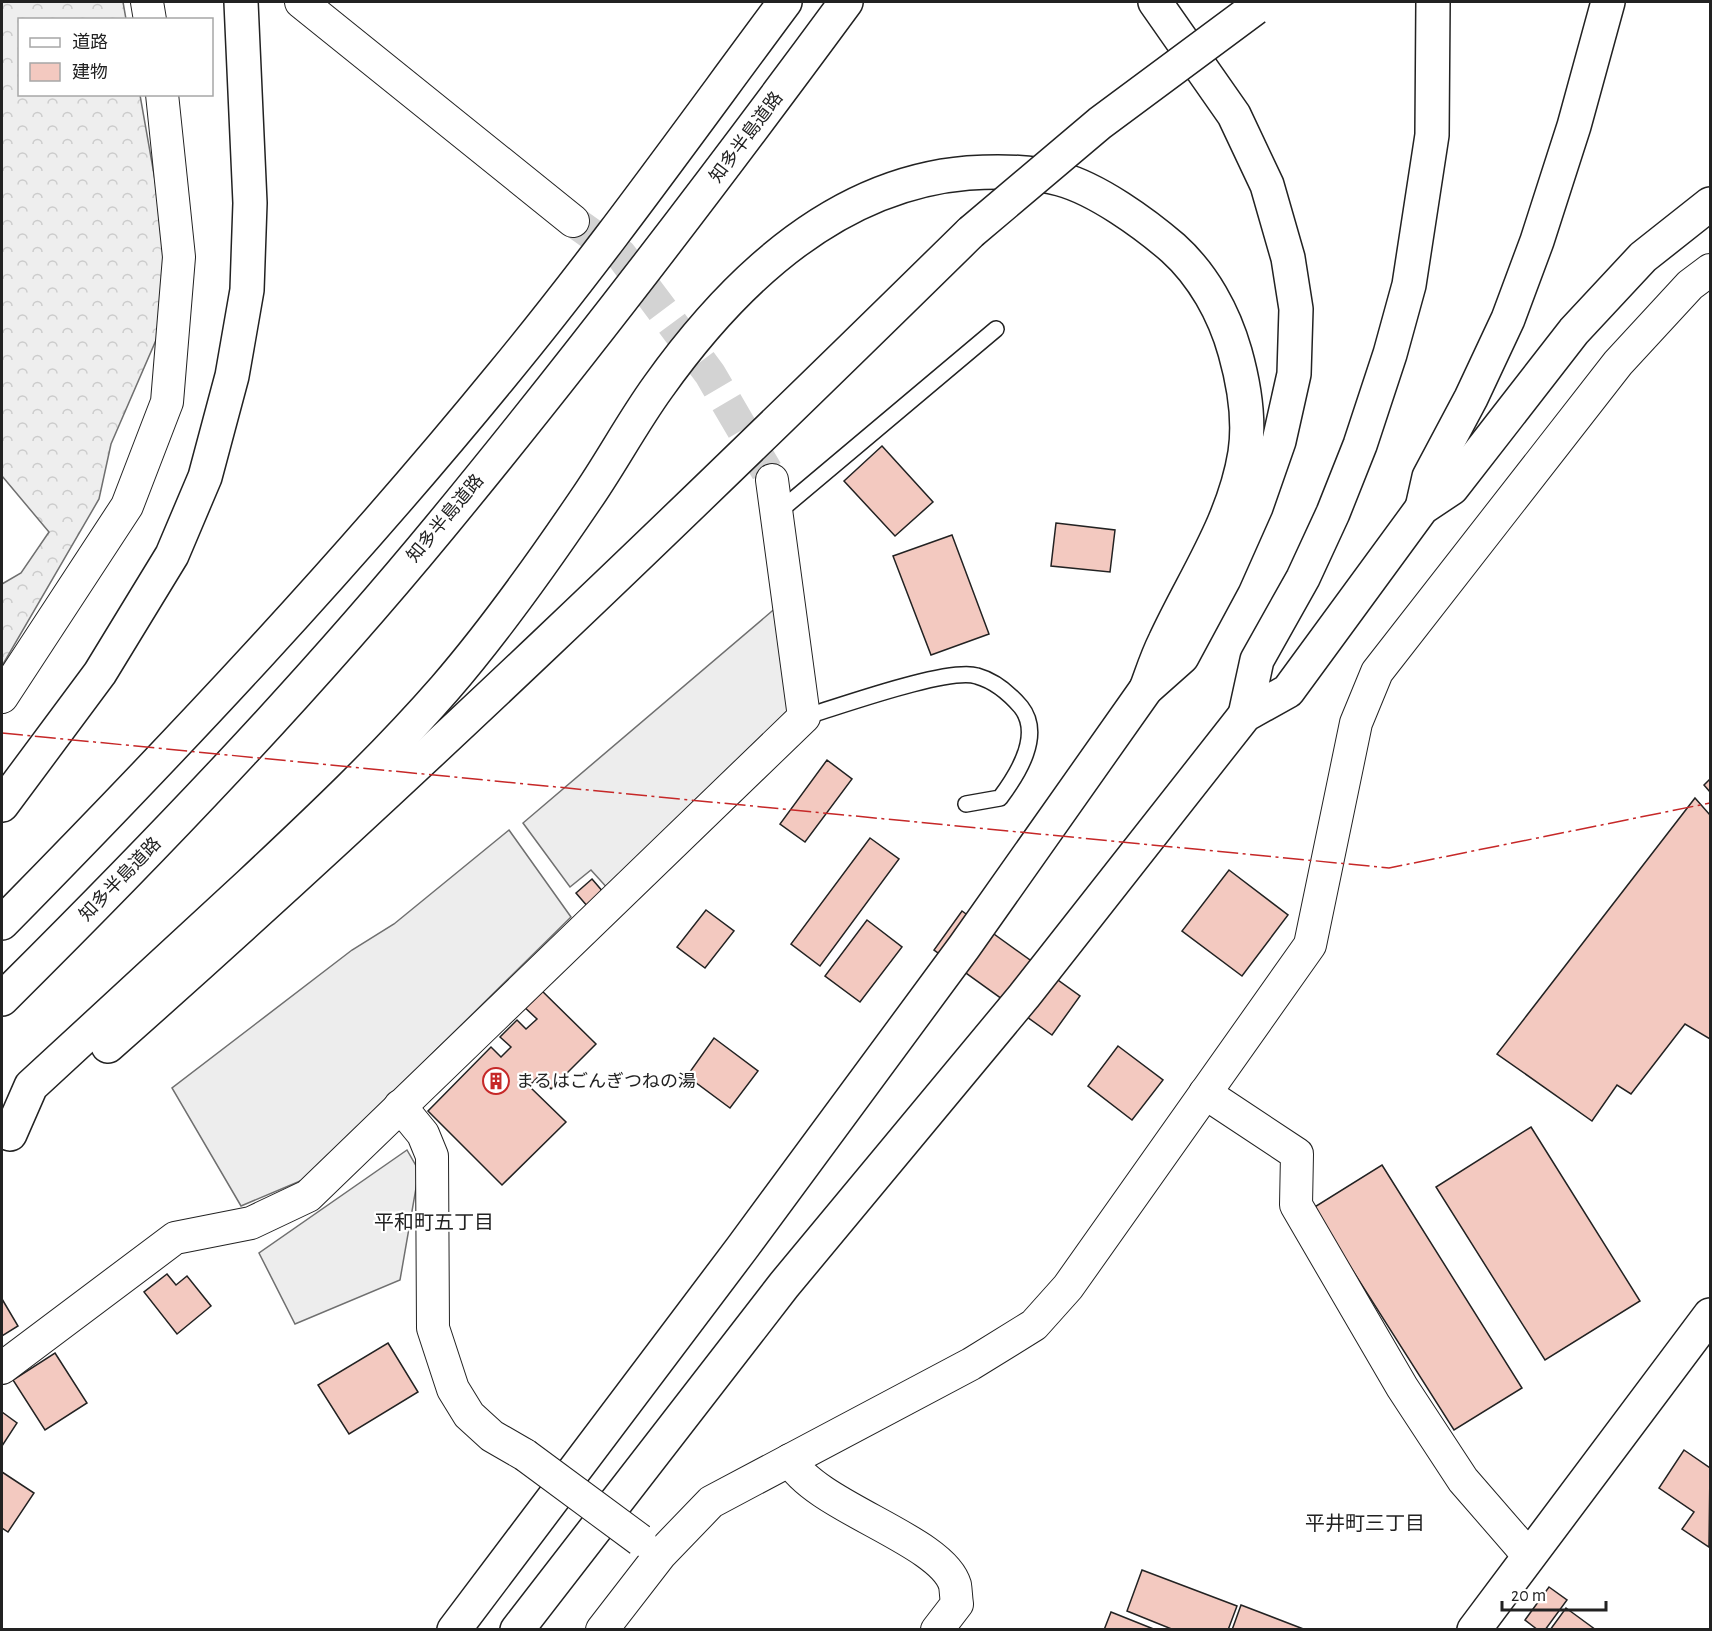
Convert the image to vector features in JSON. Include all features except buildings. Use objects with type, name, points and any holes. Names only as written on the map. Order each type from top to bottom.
[{"type":"main road","points":[[2,805],[100,673],[172,555],[205,477],[231,376],[247,290],[249,203],[241,2]]},
{"type":"main road","points":[[2,923],[228,691],[502,375],[635,204],[784,2]]},
{"type":"main road","name":"知多半島道路","points":[[2,999],[118,883],[282,708],[439,528],[727,164],[846,2]]},
{"type":"main road","points":[[454,1629],[742,1248],[957,957],[1146,689],[1182,657],[1224,579],[1256,507],[1279,441],[1293,374],[1296,309],[1288,258],[1267,185],[1234,115],[1155,2]]},
{"type":"main road","points":[[1245,715],[1257,660],[1303,578],[1333,513],[1360,445],[1390,354],[1409,285],[1431,135],[1433,2]]},
{"type":"main road","points":[[1422,508],[1429,477],[1508,319],[1533,252],[1574,126],[1608,2]]},
{"type":"main road","points":[[6,1137],[287,888],[735,464],[971,232],[1100,123],[1261,5]]},
{"type":"main road","points":[[6,1137],[31,1086],[364,777],[447,685],[516,599],[587,498],[657,388],[700,332],[747,284],[791,244],[836,213],[884,190],[934,176],[996,171],[1060,179],[1112,203],[1174,250],[1210,292],[1230,334],[1245,387],[1245,452],[1229,510],[1202,571],[1164,642],[1146,689]]},
{"type":"main road","points":[[517,1629],[784,1285],[1024,996],[1245,715],[1288,691],[1422,508],[1452,488],[1574,331],[1643,257],[1710,204]]},
{"type":"main road","points":[[1474,1629],[1710,1314]]},
{"type":"street","points":[[147,2],[150,18]]},
{"type":"street","points":[[301,2],[573,221]]},
{"type":"street","points":[[2,697],[127,507],[167,402],[179,257],[162,96]]},
{"type":"street","points":[[602,1629],[650,1547],[711,1502],[971,1364],[1034,1325],[1068,1287],[1310,945],[1356,723],[1377,672],[1618,363],[1690,285],[1710,270]]},
{"type":"street","points":[[2,1368],[175,1238],[251,1223],[308,1196],[804,717],[772,480]]},
{"type":"street","points":[[1205,1093],[1298,1154],[1296,1205],[1402,1387],[1463,1480],[1529,1556]]},
{"type":"street","points":[[400,1106],[423,1134],[432,1156],[433,1328],[453,1389],[469,1415],[492,1436],[525,1455],[650,1547]]},
{"type":"street","points":[[790,1460],[797,1472],[824,1492],[926,1552],[943,1567],[955,1584],[957,1604],[937,1629]]},
{"type":"lane","points":[[777,514],[996,329]]},
{"type":"lane","points":[[804,717],[946,675],[976,675],[1009,692],[1028,717],[1028,743],[1018,773],[1000,798],[966,804]]},
{"type":"green space","points":[[2,2],[123,2],[126,18],[18,18],[18,96],[140,96],[161,214],[166,317],[111,444],[99,499],[2,666],[2,584],[21,573],[49,532],[2,476]]},
{"type":"shaded area","points":[[778,606],[790,719],[610,891],[591,870],[570,887],[523,823]]},
{"type":"shaded area","points":[[509,830],[571,917],[305,1179],[241,1206],[172,1088],[352,950],[394,924]]},
{"type":"shaded area","points":[[407,1150],[419,1171],[400,1280],[295,1324],[259,1253]]},
{"type":"tunnel","points":[[573,221],[621,255],[710,374],[772,480]]},
{"type":"power","points":[[2,733],[1389,868],[1710,803]]},
{"type":"place","name":"まるはごんぎつねの湯","points":[[496,1081]]},
{"type":"district","name":"平和町五丁目","points":[[434,1222]]},
{"type":"district","name":"平井町三丁目","points":[[1365,1523]]}]
